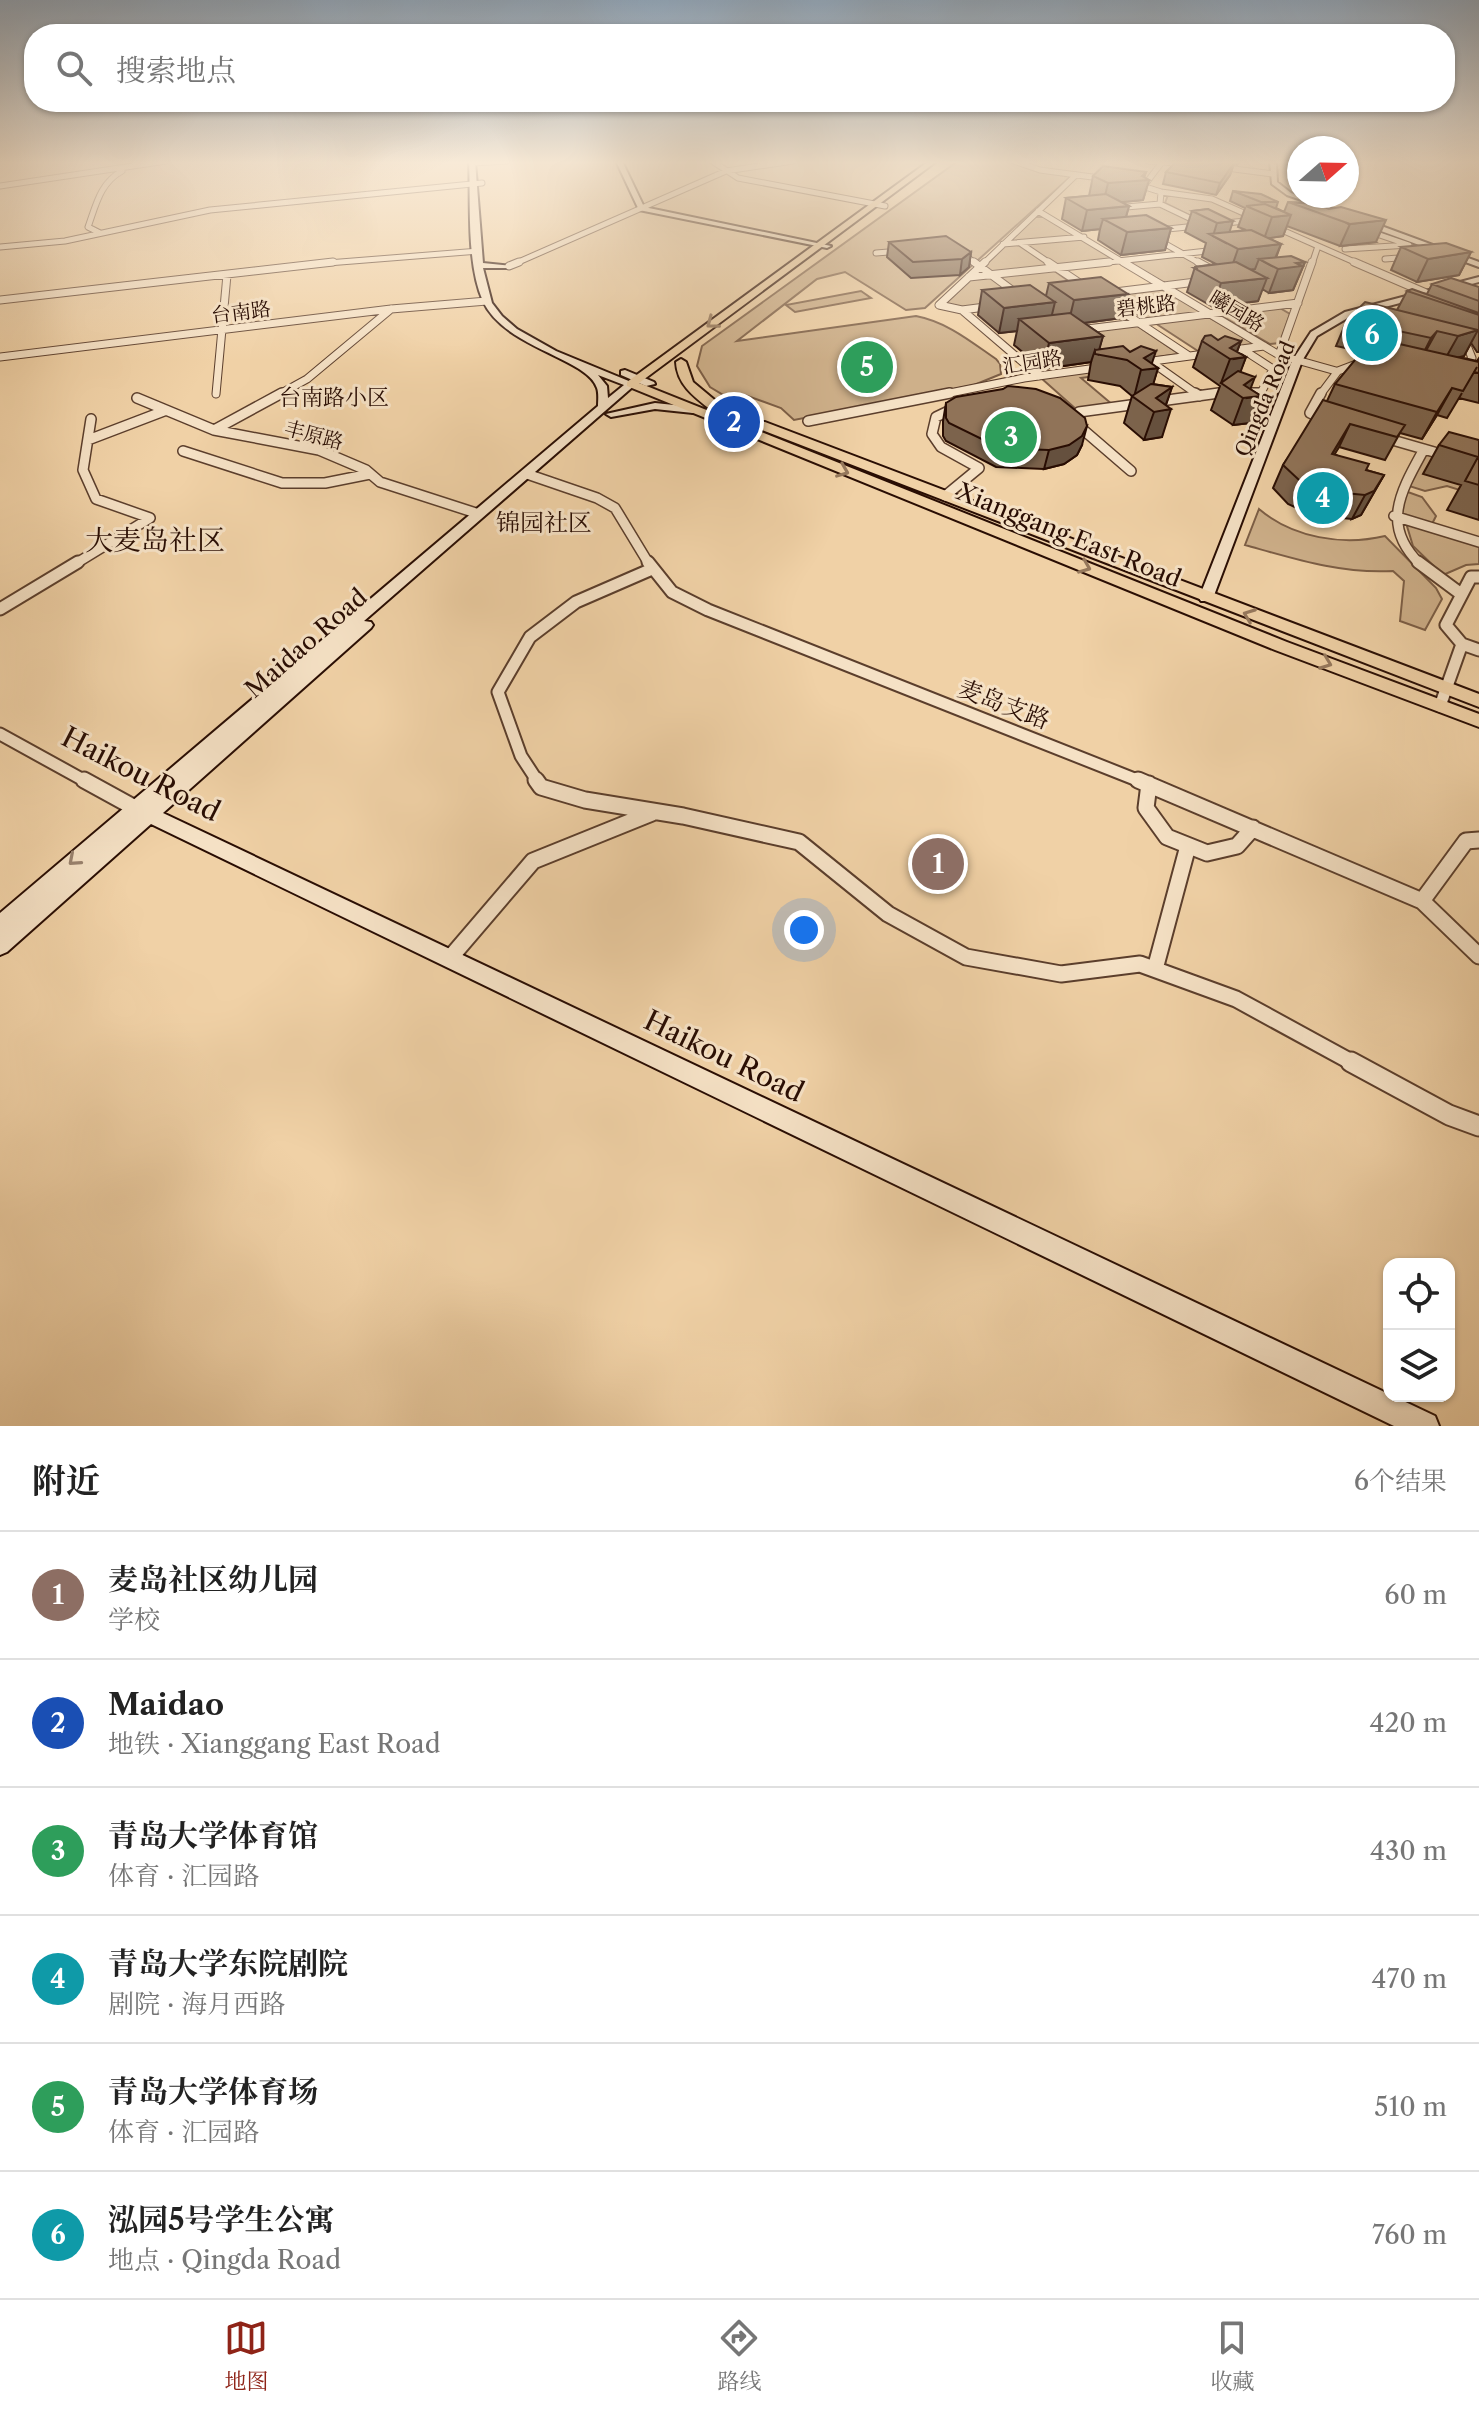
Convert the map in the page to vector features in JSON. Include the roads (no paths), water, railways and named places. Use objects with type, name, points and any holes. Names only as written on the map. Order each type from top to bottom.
[{"type":"main road","points":[[479,228],[479,251],[486,270]]},
{"type":"main road","points":[[482,228],[487,301],[497,315],[516,332],[582,365],[641,384],[681,362],[823,245]]},
{"type":"main road","points":[[735,228],[823,245]]},
{"type":"main road","points":[[641,384],[848,228]]},
{"type":"main road","points":[[1373,228],[1400,234],[1479,264]]},
{"type":"main road","points":[[1400,234],[1479,264]]},
{"type":"main road","points":[[486,270],[509,266]]},
{"type":"main road","name":"Qingda Road","points":[[1206,598],[1297,361],[1314,334],[1348,314],[1479,279]]},
{"type":"main road","points":[[495,287],[497,300],[527,329],[553,345],[641,384]]},
{"type":"main road","points":[[681,362],[685,380],[719,410]]},
{"type":"main road","points":[[582,365],[602,386],[608,411],[655,406],[693,410]]},
{"type":"main road","name":"Xianggang East Road","points":[[641,384],[719,410],[1206,598],[1443,698],[1479,719]]},
{"type":"main road","name":"Xianggang East Road","points":[[641,384],[693,410],[1443,698],[1479,701]]},
{"type":"main road","name":"Maidao Road","points":[[0,925],[143,811],[641,384]]},
{"type":"main road","name":"Maidao Road","points":[[0,946],[143,811],[479,514],[533,475]]},
{"type":"main road","name":"Haikou Road","points":[[143,811],[1425,1426]]},
{"type":"street","points":[[89,228],[100,233]]},
{"type":"street","points":[[0,247],[51,243],[126,228]]},
{"type":"street","points":[[509,266],[598,228]]},
{"type":"street","points":[[1001,305],[962,310],[939,305],[1023,228]]},
{"type":"street","name":"曦园路","points":[[1064,228],[1279,355],[1336,371]]},
{"type":"street","points":[[1082,296],[1229,279],[1146,231],[1179,228]]},
{"type":"street","points":[[1208,228],[1218,233]]},
{"type":"street","points":[[1276,228],[1426,293]]},
{"type":"street","points":[[1367,228],[1414,247],[1408,255],[1385,259]]},
{"type":"street","points":[[1003,244],[1097,236]]},
{"type":"street","points":[[1289,242],[1303,240]]},
{"type":"street","points":[[1020,243],[1189,356]]},
{"type":"street","points":[[951,245],[1027,302],[1014,304]]},
{"type":"street","points":[[1345,249],[1409,245]]},
{"type":"street","points":[[1303,270],[1318,246]]},
{"type":"street","points":[[876,253],[906,250]]},
{"type":"street","points":[[969,277],[1218,250]]},
{"type":"street","points":[[0,300],[373,257],[479,251]]},
{"type":"street","points":[[1279,355],[1307,277],[1303,270]]},
{"type":"street","points":[[1303,270],[1307,277]]},
{"type":"street","points":[[216,394],[227,275]]},
{"type":"street","points":[[1444,288],[1467,295]]},
{"type":"street","points":[[1266,299],[1294,314]]},
{"type":"street","name":"台南路","points":[[0,357],[391,309],[487,301]]},
{"type":"street","name":"碧桃路","points":[[1077,340],[1066,332],[1298,303]]},
{"type":"street","points":[[214,430],[307,379],[391,309]]},
{"type":"street","points":[[962,310],[1039,376]]},
{"type":"street","points":[[998,340],[1011,339]]},
{"type":"street","points":[[1439,341],[1468,348],[1475,356],[1455,379]]},
{"type":"street","points":[[1125,364],[1264,346]]},
{"type":"street","points":[[1079,412],[1231,391],[1260,395],[1273,369],[1242,349]]},
{"type":"street","name":"汇园路","points":[[808,421],[988,390],[1024,378],[1112,366],[1100,358]]},
{"type":"street","points":[[1332,423],[1310,413],[1336,371],[1353,361],[1370,359]]},
{"type":"street","points":[[1150,361],[1200,396]]},
{"type":"street","points":[[1024,378],[1036,389]]},
{"type":"street","name":"丰原路","points":[[137,398],[214,430],[319,450],[370,474],[380,482],[479,514]]},
{"type":"street","points":[[945,496],[979,468],[963,462],[941,447],[932,434],[936,417],[950,408],[974,403]]},
{"type":"street","points":[[1060,409],[1131,471]]},
{"type":"street","points":[[88,440],[164,411]]},
{"type":"street","points":[[0,609],[150,518],[96,499],[83,470],[91,419]]},
{"type":"street","points":[[1378,436],[1479,465]]},
{"type":"street","points":[[1424,449],[1402,486],[1394,516],[1402,546],[1436,578],[1461,594]]},
{"type":"street","points":[[183,451],[282,483],[325,483],[370,474]]},
{"type":"street","name":"麦岛支路","points":[[533,475],[597,498],[615,508],[652,569],[672,592],[708,610],[1149,784],[1422,901]]},
{"type":"street","points":[[1394,516],[1479,542]]},
{"type":"street","points":[[652,569],[576,602],[530,637],[498,692],[521,756],[541,787],[585,800],[799,842],[888,914],[966,957],[1061,974],[1140,964],[1155,969],[1236,999],[1449,1115],[1479,1126]]},
{"type":"street","points":[[1479,577],[1471,577],[1446,625],[1462,644],[1479,650]]},
{"type":"street","points":[[1443,698],[1462,644]]},
{"type":"street","name":"Haikou Road","points":[[0,734],[143,811]]},
{"type":"street","points":[[1149,784],[1146,808],[1167,837],[1188,846],[1207,853],[1237,846],[1253,828]]},
{"type":"street","points":[[450,958],[533,861],[655,812]]},
{"type":"street","points":[[1479,840],[1466,841],[1422,901],[1479,956]]},
{"type":"street","points":[[1155,969],[1188,846]]},
{"type":"place","name":"泓园5号学生公寓","points":[[1372,335]]},
{"type":"place","name":"青岛大学体育场","points":[[867,367]]},
{"type":"place","name":"Maidao","points":[[734,422]]},
{"type":"place","name":"青岛大学体育馆","points":[[1011,437]]},
{"type":"place","name":"青岛大学东院剧院","points":[[1323,498]]},
{"type":"place","name":"麦岛社区幼儿园","points":[[938,864]]},
{"type":"district","name":"台南路小区","points":[[334,397]]},
{"type":"district","name":"锦园社区","points":[[544,522]]},
{"type":"district","name":"大麦岛社区","points":[[155,540]]}]
